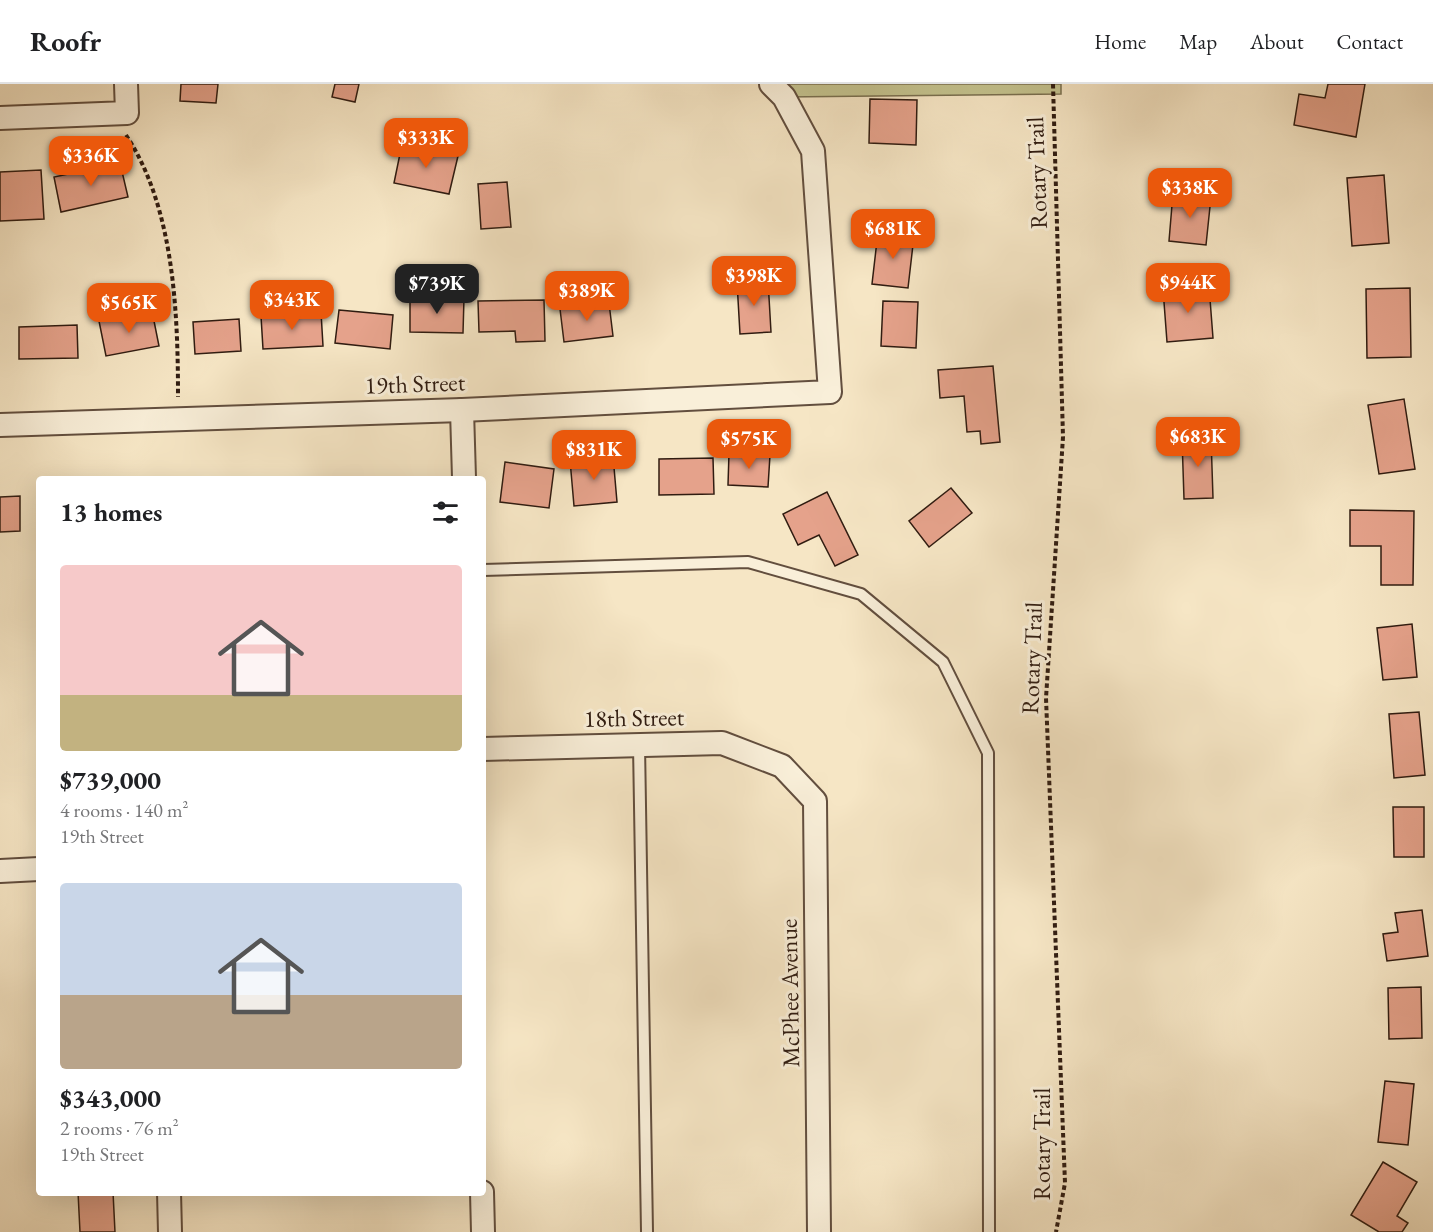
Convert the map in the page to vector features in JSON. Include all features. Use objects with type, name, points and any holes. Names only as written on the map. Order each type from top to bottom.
[{"type":"street","points":[[0,118],[127,113],[126,84]]},
{"type":"street","name":"19th Street","points":[[0,424],[462,411],[830,392],[813,151],[784,97],[771,84]]},
{"type":"street","points":[[462,411],[464,476]]},
{"type":"street","name":"18th Street","points":[[486,749],[722,743],[782,766]]},
{"type":"street","name":"McPhee Avenue","points":[[782,766],[815,801],[819,1232]]},
{"type":"street","points":[[0,871],[36,869]]},
{"type":"street","points":[[169,1196],[170,1232]]},
{"type":"street","points":[[482,1196],[483,1232]]},
{"type":"lane","points":[[486,570],[748,562],[861,594],[944,662],[988,753],[989,1232]]},
{"type":"lane","points":[[639,744],[647,1232]]},
{"type":"path","name":"Rotary Trail","points":[[1053,84],[1063,437],[1046,698],[1065,1183],[1056,1232]]},
{"type":"path","points":[[108,114],[141,158],[157,195],[176,307],[178,418]]},
{"type":"shaded area","points":[[771,84],[1061,84],[1061,94],[784,97]]},
{"type":"building","points":[[181,84],[218,84],[216,103],[180,101]]},
{"type":"building","points":[[335,84],[359,84],[355,102],[332,97]]},
{"type":"building","points":[[1328,84],[1365,84],[1356,137],[1294,125],[1299,94],[1325,98]]},
{"type":"building","points":[[870,99],[917,100],[916,145],[869,143]]},
{"type":"building","points":[[402,144],[458,156],[449,194],[394,183]]},
{"type":"building","points":[[120,163],[128,197],[61,212],[54,177]]},
{"type":"building","points":[[41,170],[44,219],[0,221],[0,172]]},
{"type":"building","points":[[1384,175],[1389,243],[1352,246],[1347,178]]},
{"type":"building","points":[[507,182],[511,227],[481,229],[478,184]]},
{"type":"building","points":[[1173,193],[1211,197],[1206,245],[1169,241]]},
{"type":"building","points":[[878,232],[914,236],[908,288],[872,284]]},
{"type":"building","points":[[768,280],[771,332],[740,334],[737,282]]},
{"type":"building","points":[[1209,286],[1213,338],[1167,342],[1163,289]]},
{"type":"building","points":[[1410,288],[1411,357],[1367,358],[1366,289]]},
{"type":"building","points":[[410,297],[464,298],[463,333],[410,332]]},
{"type":"building","points":[[544,300],[545,341],[516,342],[515,331],[479,332],[478,301]]},
{"type":"building","points":[[883,301],[918,302],[916,348],[881,346]]},
{"type":"building","points":[[609,303],[613,336],[564,342],[560,309]]},
{"type":"building","points":[[339,310],[393,315],[390,349],[335,343]]},
{"type":"building","points":[[152,311],[159,346],[106,356],[99,321]]},
{"type":"building","points":[[321,312],[323,346],[263,349],[261,316]]},
{"type":"building","points":[[239,319],[241,351],[195,354],[193,322]]},
{"type":"building","points":[[77,325],[78,358],[19,359],[19,327]]},
{"type":"building","points":[[993,366],[1000,442],[981,444],[980,431],[967,432],[964,396],[940,398],[938,370]]},
{"type":"building","points":[[1404,399],[1415,469],[1379,474],[1368,405]]},
{"type":"building","points":[[1211,437],[1213,498],[1184,499],[1182,438]]},
{"type":"building","points":[[729,453],[770,455],[768,487],[728,485]]},
{"type":"building","points":[[613,456],[617,502],[574,506],[570,460]]},
{"type":"building","points":[[713,458],[714,494],[659,495],[659,459]]},
{"type":"building","points":[[505,462],[554,469],[549,508],[500,502]]},
{"type":"building","points":[[951,488],[972,513],[929,547],[909,521]]},
{"type":"building","points":[[827,492],[858,555],[835,566],[819,535],[798,545],[783,514]]},
{"type":"building","points":[[20,496],[20,531],[0,532],[0,497]]},
{"type":"building","points":[[1350,510],[1414,511],[1413,585],[1381,585],[1381,546],[1350,546]]},
{"type":"building","points":[[1412,624],[1417,677],[1383,680],[1377,628]]},
{"type":"building","points":[[1419,712],[1425,775],[1394,778],[1389,714]]},
{"type":"building","points":[[1393,807],[1424,807],[1424,857],[1394,857]]},
{"type":"building","points":[[1422,910],[1428,956],[1387,961],[1383,934],[1398,932],[1395,913]]},
{"type":"building","points":[[1421,987],[1422,1038],[1389,1039],[1388,988]]},
{"type":"building","points":[[1385,1081],[1414,1084],[1408,1145],[1378,1142]]},
{"type":"building","points":[[1383,1162],[1417,1182],[1397,1216],[1408,1223],[1402,1232],[1379,1232],[1351,1215]]},
{"type":"building","points":[[78,1196],[113,1196],[115,1232],[80,1232]]}]
